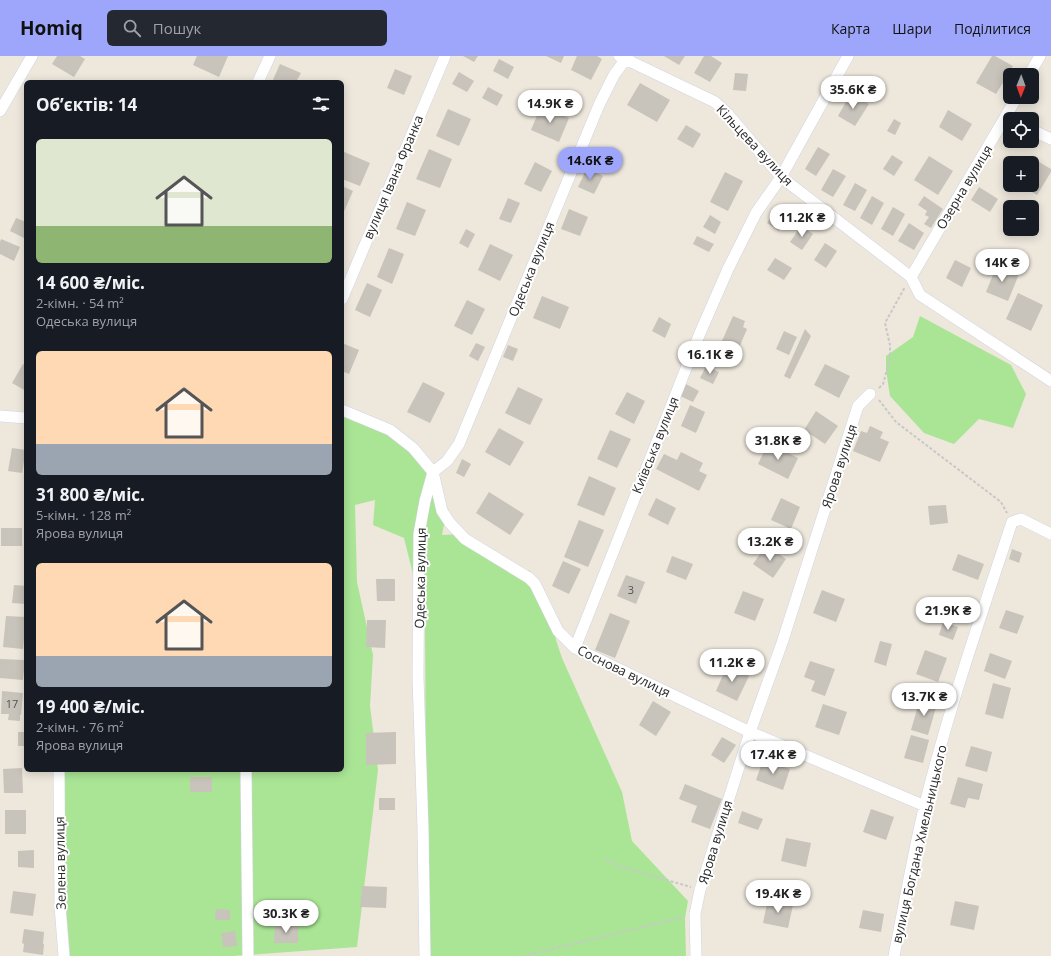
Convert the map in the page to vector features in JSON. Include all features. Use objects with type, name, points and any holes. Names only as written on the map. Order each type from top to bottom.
[{"type":"street","points":[[0,111],[32,56]]},
{"type":"street","points":[[259,80],[270,56]]},
{"type":"street","name":"вулиця Івана Франка","points":[[344,294],[445,56]]},
{"type":"street","name":"Київська вулиця","points":[[575,648],[671,404],[728,269],[756,213],[781,177],[848,56]]},
{"type":"street","points":[[1033,68],[1040,56]]},
{"type":"street","name":"Кільцева вулиця","points":[[624,57],[715,102],[728,114],[781,177],[911,277],[920,295],[1051,381]]},
{"type":"street","name":"Одеська вулиця","points":[[425,956],[424,837],[418,677],[419,534],[425,501],[433,472],[447,461],[459,444],[599,105],[624,57]]},
{"type":"street","name":"Озерна вулиця","points":[[911,277],[1003,128]]},
{"type":"street","points":[[1039,133],[1051,139]]},
{"type":"street","name":"Ярова вулиця","points":[[696,956],[695,914],[700,890],[750,732],[782,643],[858,406],[872,394]]},
{"type":"street","name":"Соснова вулиця","points":[[344,411],[390,430],[413,448],[433,472],[442,511],[450,523],[465,539],[529,578],[535,584],[558,631],[575,648],[750,732],[925,806]]},
{"type":"street","points":[[0,416],[24,418]]},
{"type":"street","points":[[1012,522],[1021,519],[1051,534]]},
{"type":"street","name":"вулиця Богдана Хмельницького","points":[[894,956],[925,806],[960,676],[1012,522]]},
{"type":"street","name":"Зелена вулиця","points":[[59,772],[60,906],[64,956]]},
{"type":"street","points":[[246,772],[248,956]]},
{"type":"path","points":[[911,277],[885,323],[890,345],[890,359],[883,384],[872,394],[896,422],[1001,502],[1012,522]]},
{"type":"path","points":[[605,858],[618,866],[700,890]]},
{"type":"path","points":[[523,956],[695,914]]},
{"type":"green space","points":[[920,316],[1011,365],[1026,394],[1013,428],[979,419],[954,444],[924,433],[890,396],[886,370],[886,356],[913,337]]},
{"type":"green space","points":[[362,415],[410,438],[427,466],[445,520],[442,535],[462,534],[518,568],[530,571],[547,599],[556,640],[562,658],[622,792],[632,841],[688,901],[685,918],[686,956],[427,956],[425,622],[404,538],[373,525],[375,500],[355,505],[357,582],[373,655],[370,706],[378,770],[357,947],[233,956],[70,956],[66,907],[63,772],[344,772],[344,416]]},
{"type":"building","points":[[57,56],[80,56],[85,59],[74,77],[52,64]]},
{"type":"building","points":[[197,56],[228,56],[219,77],[193,65]]},
{"type":"building","points":[[463,56],[478,56],[474,62]]},
{"type":"building","points":[[546,56],[564,56],[561,63]]},
{"type":"building","points":[[577,56],[597,56],[602,59],[591,80],[571,70]]},
{"type":"building","points":[[664,56],[685,56],[679,65]]},
{"type":"building","points":[[704,56],[711,56],[722,63],[710,82],[694,73]]},
{"type":"building","points":[[992,56],[995,56],[1013,66],[1012,68],[1003,68],[1003,82],[996,94],[976,83]]},
{"type":"building","points":[[499,59],[514,67],[508,79],[493,71]]},
{"type":"building","points":[[280,64],[301,73],[297,80],[273,80]]},
{"type":"building","points":[[395,69],[412,76],[404,95],[387,88]]},
{"type":"building","points":[[459,72],[474,81],[467,92],[452,84]]},
{"type":"building","points":[[735,73],[748,74],[746,91],[733,90]]},
{"type":"building","points":[[640,83],[670,100],[657,122],[627,105]]},
{"type":"building","points":[[488,87],[503,95],[497,106],[482,98]]},
{"type":"building","points":[[851,93],[869,104],[855,126],[838,116]]},
{"type":"building","points":[[541,106],[569,118],[559,142],[531,130]]},
{"type":"building","points":[[448,109],[471,119],[459,146],[436,136]]},
{"type":"building","points":[[948,110],[972,124],[962,141],[939,127]]},
{"type":"building","points":[[894,119],[901,123],[895,135],[887,131]]},
{"type":"building","points":[[686,125],[701,134],[693,148],[677,139]]},
{"type":"building","points":[[818,147],[830,154],[816,176],[805,169]]},
{"type":"building","points":[[429,149],[452,159],[440,188],[416,179]]},
{"type":"building","points":[[344,152],[370,163],[360,186],[344,180]]},
{"type":"building","points":[[892,155],[903,162],[894,176],[883,169]]},
{"type":"building","points":[[929,156],[953,171],[938,195],[914,180]]},
{"type":"building","points":[[535,162],[552,171],[541,192],[524,184]]},
{"type":"building","points":[[1039,162],[1051,169],[1051,172],[1039,192]]},
{"type":"building","points":[[587,168],[603,176],[594,194],[578,187]]},
{"type":"building","points":[[833,169],[846,176],[833,197],[821,190]]},
{"type":"building","points":[[725,172],[743,181],[728,211],[710,202]]},
{"type":"building","points":[[855,183],[867,190],[855,211],[843,205]]},
{"type":"building","points":[[344,187],[353,191],[344,211]]},
{"type":"building","points":[[979,187],[998,199],[990,212],[971,200]]},
{"type":"building","points":[[1032,192],[1039,192],[1037,195]]},
{"type":"building","points":[[872,196],[884,203],[872,225],[860,218]]},
{"type":"building","points":[[924,196],[943,209],[931,228],[924,224],[929,217],[925,215],[927,211],[918,205]]},
{"type":"building","points":[[508,198],[520,203],[511,223],[499,219]]},
{"type":"building","points":[[407,202],[426,210],[415,236],[396,229]]},
{"type":"building","points":[[778,207],[790,215],[779,231],[767,223]]},
{"type":"building","points":[[893,207],[905,214],[893,236],[881,229]]},
{"type":"building","points":[[569,209],[588,217],[580,236],[561,229]]},
{"type":"building","points":[[710,215],[721,222],[715,234],[703,227]]},
{"type":"building","points":[[16,218],[24,221],[24,238],[10,231]]},
{"type":"building","points":[[909,223],[924,233],[914,250],[898,241]]},
{"type":"building","points":[[801,226],[813,234],[802,250],[790,242]]},
{"type":"building","points":[[466,229],[475,234],[468,248],[459,243]]},
{"type":"building","points":[[697,236],[714,244],[709,252],[693,244]]},
{"type":"building","points":[[1,239],[20,247],[14,261],[0,254]]},
{"type":"building","points":[[825,243],[837,251],[826,268],[814,260]]},
{"type":"building","points":[[490,244],[513,255],[500,281],[478,270]]},
{"type":"building","points":[[389,248],[404,254],[392,284],[377,277]]},
{"type":"building","points":[[775,258],[792,268],[784,280],[767,270]]},
{"type":"building","points":[[955,260],[971,268],[962,287],[946,278]]},
{"type":"building","points":[[997,265],[1019,274],[1008,301],[986,292]]},
{"type":"building","points":[[367,283],[382,290],[370,317],[355,310]]},
{"type":"building","points":[[1018,293],[1043,305],[1031,331],[1006,319]]},
{"type":"building","points":[[542,296],[569,307],[560,329],[533,318]]},
{"type":"building","points":[[467,300],[485,309],[472,335],[454,326]]},
{"type":"building","points":[[733,316],[745,321],[743,327],[747,329],[739,348],[722,341]]},
{"type":"building","points":[[659,317],[671,324],[665,338],[652,331]]},
{"type":"building","points":[[805,329],[811,336],[790,379],[784,376]]},
{"type":"building","points":[[784,331],[797,337],[789,355],[776,349]]},
{"type":"building","points":[[476,343],[485,347],[478,361],[469,356]]},
{"type":"building","points":[[344,344],[359,350],[349,374],[344,372]]},
{"type":"building","points":[[508,345],[518,349],[513,361],[503,357]]},
{"type":"building","points":[[23,364],[24,364],[24,390],[12,383]]},
{"type":"building","points":[[825,364],[850,376],[839,398],[814,385]]},
{"type":"building","points":[[706,366],[719,372],[713,384],[700,378]]},
{"type":"building","points":[[423,382],[445,393],[430,423],[407,412]]},
{"type":"building","points":[[686,384],[699,391],[693,402],[680,396]]},
{"type":"building","points":[[518,387],[543,399],[530,425],[505,413]]},
{"type":"building","points":[[627,392],[645,401],[634,424],[615,414]]},
{"type":"building","points":[[690,405],[705,412],[696,433],[681,426]]},
{"type":"building","points":[[816,411],[838,426],[825,444],[804,430]]},
{"type":"building","points":[[870,426],[883,432],[880,438],[889,442],[880,462],[853,451],[861,431],[867,433]]},
{"type":"building","points":[[499,428],[524,442],[510,466],[485,452]]},
{"type":"building","points":[[610,430],[631,439],[617,468],[597,459]]},
{"type":"building","points":[[768,443],[798,458],[788,479],[758,464]]},
{"type":"building","points":[[12,448],[24,450],[22,473],[8,471]]},
{"type":"building","points":[[681,452],[703,463],[699,471],[707,475],[699,491],[656,469],[664,454],[677,460]]},
{"type":"building","points":[[462,459],[471,464],[464,477],[456,473]]},
{"type":"building","points":[[589,476],[616,488],[604,516],[577,505]]},
{"type":"building","points":[[489,492],[524,514],[510,535],[476,513]]},
{"type":"building","points":[[656,498],[676,508],[668,525],[648,515]]},
{"type":"building","points":[[781,498],[800,507],[791,529],[771,520]]},
{"type":"building","points":[[946,505],[948,523],[930,525],[928,506]]},
{"type":"building","points":[[579,520],[604,530],[588,567],[564,557]]},
{"type":"building","points":[[1,528],[22,528],[22,546],[1,546]]},
{"type":"building","points":[[766,545],[786,559],[773,578],[753,564]]},
{"type":"building","points":[[1012,549],[1022,553],[1019,563],[1009,559]]},
{"type":"building","points":[[958,554],[984,564],[978,580],[952,570]]},
{"type":"building","points":[[672,556],[693,564],[686,580],[666,572]]},
{"type":"building","points":[[563,561],[581,569],[569,594],[552,586]]},
{"type":"building","points":[[626,575],[645,582],[636,604],[617,596]]},
{"type":"building","points":[[376,579],[395,579],[395,601],[377,601]]},
{"type":"building","points":[[14,585],[24,586],[24,604],[12,603]]},
{"type":"building","points":[[822,590],[845,599],[836,622],[813,613]]},
{"type":"building","points":[[743,591],[764,599],[755,621],[734,613]]},
{"type":"building","points":[[1006,610],[1024,616],[1017,634],[999,628]]},
{"type":"building","points":[[610,613],[630,621],[615,658],[595,650]]},
{"type":"building","points":[[6,616],[24,617],[23,649],[3,647]]},
{"type":"building","points":[[367,620],[386,620],[385,648],[366,647]]},
{"type":"building","points":[[943,622],[958,627],[953,640],[939,635]]},
{"type":"building","points":[[880,641],[892,644],[886,666],[874,662]]},
{"type":"building","points":[[925,650],[947,658],[938,682],[916,674]]},
{"type":"building","points":[[990,653],[1012,661],[1005,679],[984,671]]},
{"type":"building","points":[[0,659],[24,660],[23,680],[0,678]]},
{"type":"building","points":[[810,661],[835,669],[825,696],[811,691],[815,681],[804,677]]},
{"type":"building","points":[[727,666],[749,676],[737,701],[716,691]]},
{"type":"building","points":[[993,683],[1011,688],[1003,719],[985,714]]},
{"type":"building","points":[[2,691],[23,693],[20,721],[8,720],[9,714],[1,714]]},
{"type":"building","points":[[920,699],[937,704],[928,735],[911,730]]},
{"type":"building","points":[[653,701],[671,712],[656,736],[639,725]]},
{"type":"building","points":[[823,704],[847,712],[839,735],[815,727]]},
{"type":"building","points":[[18,732],[24,732],[24,746],[18,746]]},
{"type":"building","points":[[396,732],[396,764],[366,765],[366,733]]},
{"type":"building","points":[[911,735],[929,740],[923,763],[904,758]]},
{"type":"building","points":[[722,737],[736,745],[724,763],[711,755]]},
{"type":"building","points":[[971,746],[992,752],[987,772],[965,766]]},
{"type":"building","points":[[763,760],[790,769],[783,790],[756,780]]},
{"type":"building","points":[[22,768],[23,793],[4,793],[3,769]]},
{"type":"building","points":[[190,777],[212,777],[212,792],[190,792]]},
{"type":"building","points":[[958,777],[983,784],[979,800],[968,798],[965,808],[950,804]]},
{"type":"building","points":[[685,784],[722,799],[710,829],[691,822],[697,806],[679,799]]},
{"type":"building","points":[[379,798],[395,798],[395,810],[379,810]]},
{"type":"building","points":[[871,809],[894,817],[886,840],[863,832]]},
{"type":"building","points":[[5,810],[26,810],[26,834],[5,834]]},
{"type":"building","points":[[742,811],[763,819],[758,830],[738,823]]},
{"type":"building","points":[[786,838],[811,843],[806,867],[781,861]]},
{"type":"building","points":[[34,850],[34,868],[18,867],[18,851]]},
{"type":"building","points":[[362,886],[387,887],[386,908],[360,907]]},
{"type":"building","points":[[13,891],[36,894],[33,916],[10,913]]},
{"type":"building","points":[[768,899],[793,905],[788,928],[763,923]]},
{"type":"building","points":[[955,901],[979,906],[974,930],[950,925]]},
{"type":"building","points":[[216,909],[230,910],[230,920],[215,920]]},
{"type":"building","points":[[863,910],[884,914],[881,932],[859,928]]},
{"type":"building","points":[[275,925],[298,926],[298,943],[274,943]]},
{"type":"building","points":[[24,929],[44,932],[43,955],[23,952],[24,944],[22,943]]},
{"type":"building","points":[[235,931],[237,946],[223,947],[221,933]]}]
